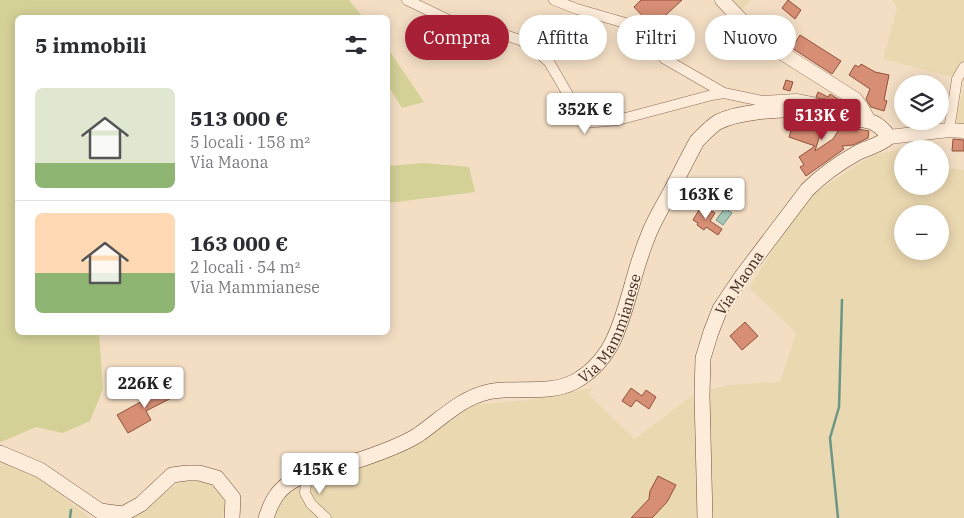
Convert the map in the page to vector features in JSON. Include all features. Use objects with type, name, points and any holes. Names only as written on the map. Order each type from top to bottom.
[{"type":"main road","name":"Via Mammianese","points":[[266,518],[270,506],[281,488],[292,480],[399,444],[417,435],[466,400],[489,392],[557,388],[571,383],[595,367],[614,341],[641,255],[651,230],[698,140],[717,123],[754,112],[821,108],[844,117],[869,121]]},
{"type":"main road","points":[[869,121],[880,126],[888,137]]},
{"type":"main road","name":"Via Maona","points":[[705,518],[702,395],[704,358],[720,309],[806,190],[836,165],[863,150],[882,143],[888,137]]},
{"type":"main road","points":[[0,453],[40,470],[100,511],[123,514],[141,504],[172,475],[187,472],[217,478],[233,498],[232,518]]},
{"type":"street","points":[[407,0],[463,27],[475,31],[508,36],[520,40],[533,48],[549,62],[581,121],[584,123],[618,120],[712,95],[724,94],[762,101],[796,99],[812,102],[821,108]]},
{"type":"street","points":[[554,0],[584,12],[639,27],[649,36],[665,59],[724,94]]},
{"type":"street","points":[[722,0],[746,25],[776,49],[855,99],[869,121]]},
{"type":"street","points":[[949,130],[957,78],[964,67]]},
{"type":"street","points":[[888,137],[949,130],[964,131]]},
{"type":"street","points":[[307,475],[305,493],[311,504],[326,518]]},
{"type":"shaded area","points":[[0,0],[349,0],[361,15],[15,15],[15,335],[99,335],[103,389],[90,421],[63,433],[36,427],[0,441]]},
{"type":"shaded area","points":[[730,0],[751,0],[741,12]]},
{"type":"shaded area","points":[[892,0],[964,0],[964,80],[883,59],[897,8]]},
{"type":"shaded area","points":[[390,52],[424,102],[402,108],[390,89]]},
{"type":"shaded area","points":[[964,88],[964,128],[953,128]]},
{"type":"shaded area","points":[[894,151],[894,195],[949,195],[949,168],[964,170],[964,518],[711,518],[706,391],[727,385],[780,382],[796,333],[749,287],[808,197],[873,155]]},
{"type":"shaded area","points":[[424,163],[469,167],[475,192],[390,203],[390,166]]},
{"type":"shaded area","points":[[725,208],[732,213],[723,225],[716,220]]},
{"type":"shaded area","points":[[592,388],[589,395],[635,439],[694,394],[699,498],[698,518],[273,518],[275,510],[288,493],[316,475],[441,426],[475,405],[536,399]]},
{"type":"shaded area","points":[[0,459],[35,474],[92,518],[0,518]]},
{"type":"shaded area","points":[[198,478],[218,487],[226,505],[223,518],[127,518],[132,517],[181,481]]},
{"type":"building","points":[[641,0],[682,0],[666,15],[642,15],[634,7]]},
{"type":"building","points":[[788,0],[801,10],[796,18],[796,15],[790,15],[782,8]]},
{"type":"building","points":[[800,35],[841,61],[832,74],[796,51],[796,42]]},
{"type":"building","points":[[861,64],[875,72],[889,75],[884,100],[887,101],[884,111],[871,107],[866,99],[870,89],[849,75],[855,65],[859,67]]},
{"type":"building","points":[[786,80],[793,82],[790,91],[783,89]]},
{"type":"building","points":[[818,92],[828,97],[830,94],[852,109],[816,97]]},
{"type":"building","points":[[802,118],[807,120],[811,118],[824,122],[815,151],[833,139],[840,128],[823,119],[840,126],[869,131],[868,138],[853,145],[842,146],[844,149],[806,176],[800,167],[804,165],[799,157],[815,146],[789,137],[792,128],[788,127],[790,119]]},
{"type":"building","points":[[953,139],[964,140],[964,151],[952,151]]},
{"type":"building","points":[[702,205],[715,213],[710,221],[722,229],[718,235],[706,227],[704,230],[693,220]]},
{"type":"building","points":[[745,322],[758,336],[742,350],[730,336]]},
{"type":"building","points":[[173,384],[179,394],[146,411],[151,420],[128,433],[117,415]]},
{"type":"building","points":[[631,388],[642,396],[646,390],[656,397],[649,409],[636,400],[631,407],[622,401]]},
{"type":"building","points":[[658,476],[676,485],[667,502],[652,518],[631,518],[649,499],[650,491]]},
{"type":"waterway","points":[[838,518],[830,438],[839,407],[842,300]]},
{"type":"waterway","points":[[70,518],[71,510]]}]
